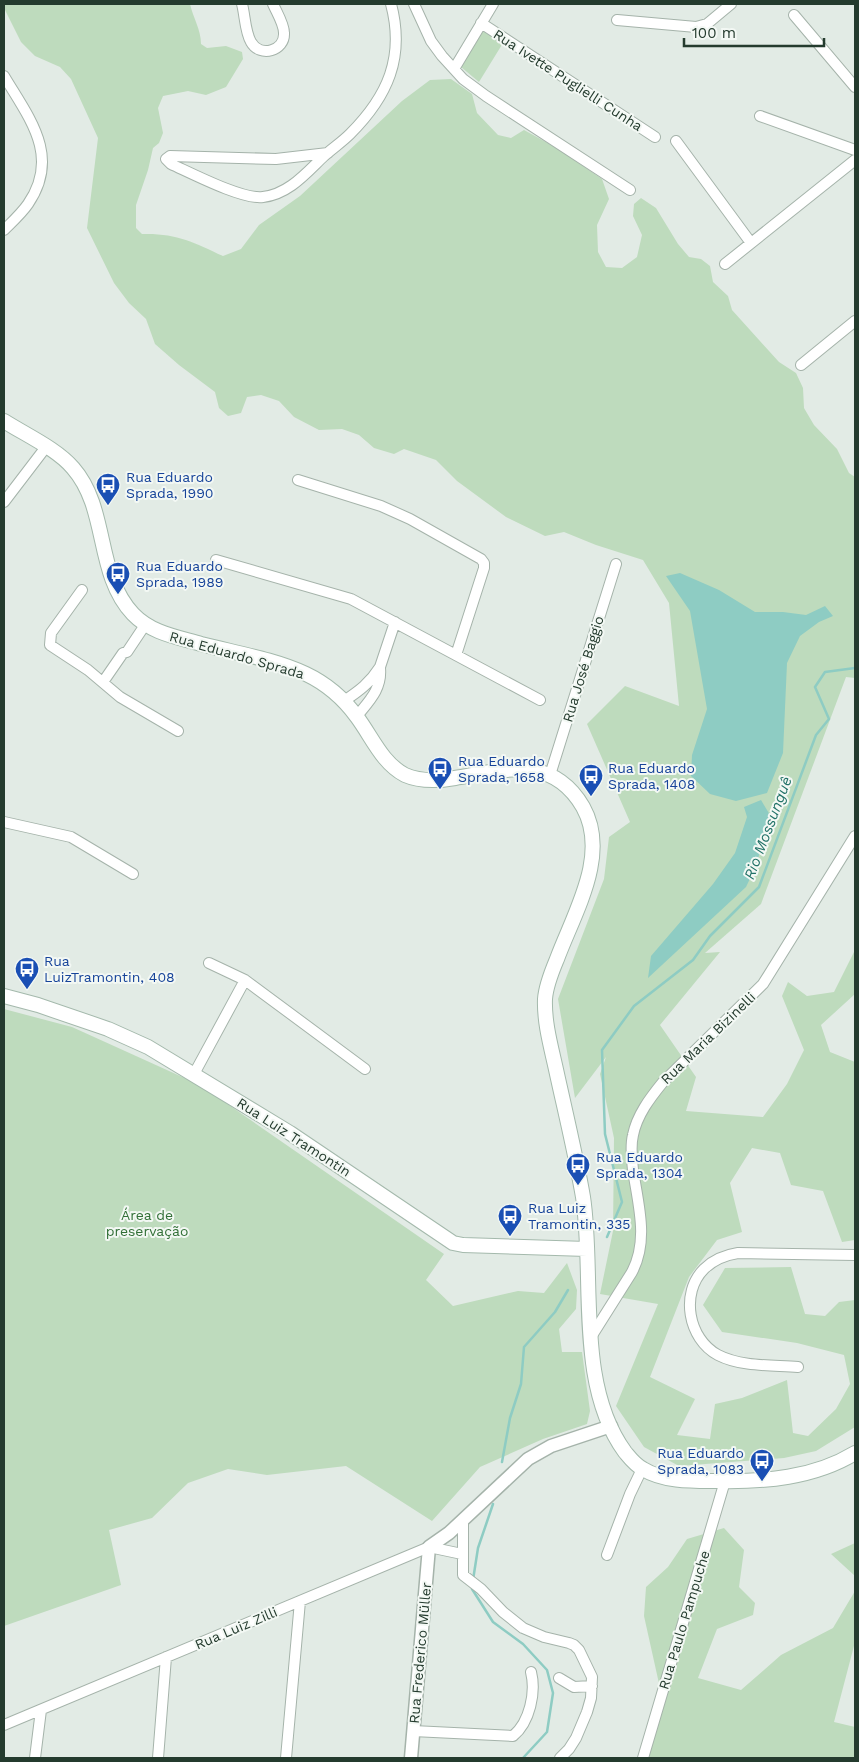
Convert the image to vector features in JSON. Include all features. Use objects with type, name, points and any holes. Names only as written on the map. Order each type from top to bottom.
[{"type":"main road","name":"Rua Eduardo Sprada","points":[[4,421],[66,460],[74,468],[86,487],[94,510],[107,562],[117,592],[124,604],[142,623],[176,637],[298,670],[325,685],[357,716],[388,762],[402,773],[418,779],[440,780],[519,768],[550,775],[578,798],[586,812],[592,834],[591,859],[586,885],[552,972],[545,999],[548,1030],[584,1201],[590,1337],[597,1380],[611,1426],[625,1451],[635,1464],[657,1475],[677,1479],[726,1482],[797,1475],[833,1464],[855,1453]]},
{"type":"main road","name":"Rua Luiz Tramontin","points":[[4,996],[38,1005],[108,1029],[148,1047],[290,1133],[453,1243],[587,1250]]},
{"type":"street","points":[[242,4],[251,42],[256,48],[263,51],[271,51],[278,48],[284,35],[273,4]]},
{"type":"street","points":[[328,153],[290,159],[170,156],[166,159],[171,164],[217,185],[246,195],[262,198],[276,195],[294,184],[360,124],[373,109],[387,84],[394,63],[397,43],[392,4]]},
{"type":"street","points":[[414,4],[430,41],[463,79],[630,190]]},
{"type":"street","points":[[454,69],[493,4]]},
{"type":"street","points":[[617,20],[696,27],[707,24],[731,4]]},
{"type":"street","points":[[794,15],[855,87]]},
{"type":"street","name":"Rua Ivette Puglielli Cunha","points":[[481,23],[655,137]]},
{"type":"street","points":[[4,76],[36,130],[41,145],[42,157],[40,181],[34,194],[27,206],[4,230]]},
{"type":"street","points":[[760,116],[855,150]]},
{"type":"street","points":[[676,142],[751,243]]},
{"type":"street","points":[[725,264],[855,160]]},
{"type":"street","points":[[801,365],[855,321]]},
{"type":"street","points":[[4,502],[46,447]]},
{"type":"street","points":[[298,480],[381,506],[410,519],[482,559],[484,568],[456,655]]},
{"type":"street","points":[[216,560],[340,595],[361,604],[540,700]]},
{"type":"street","name":"Rua José Baggio","points":[[550,775],[616,564]]},
{"type":"street","points":[[82,590],[51,633],[50,645],[88,670],[120,697],[178,731]]},
{"type":"street","points":[[344,702],[365,687],[380,667],[395,622]]},
{"type":"street","points":[[103,682],[123,653],[127,652],[142,623]]},
{"type":"street","points":[[357,716],[377,690],[380,683],[380,667]]},
{"type":"street","points":[[4,822],[71,836],[133,874]]},
{"type":"street","name":"Rua Maria Bizinelli","points":[[590,1337],[632,1272],[641,1247],[642,1232],[631,1147],[637,1122],[662,1082],[763,984],[855,836]]},
{"type":"street","points":[[209,963],[245,980],[365,1069]]},
{"type":"street","points":[[194,1074],[245,980]]},
{"type":"street","points":[[798,1367],[740,1362],[717,1354],[707,1346],[692,1324],[691,1294],[696,1282],[703,1270],[715,1260],[738,1253],[855,1255]]},
{"type":"street","name":"Rua Luiz Zilli","points":[[4,1725],[429,1547],[463,1520],[528,1459],[552,1446],[611,1426]]},
{"type":"street","points":[[607,1555],[630,1494],[642,1469]]},
{"type":"street","name":"Rua Paulo Pampuche","points":[[643,1758],[726,1482]]},
{"type":"street","points":[[463,1520],[462,1573],[503,1612],[523,1628],[539,1636],[574,1645],[579,1650],[592,1677],[591,1698],[582,1726],[569,1749],[560,1758]]},
{"type":"street","points":[[429,1547],[462,1554]]},
{"type":"street","name":"Rua Frederico Müller","points":[[410,1758],[429,1547]]},
{"type":"street","points":[[286,1758],[300,1601]]},
{"type":"street","points":[[158,1758],[166,1657]]},
{"type":"street","points":[[413,1731],[510,1738],[516,1734],[532,1702],[534,1691],[531,1672]]},
{"type":"street","points":[[559,1678],[574,1687],[592,1686]]},
{"type":"street","points":[[35,1758],[41,1710]]},
{"type":"green space","points":[[4,4],[190,4],[200,33],[201,44],[207,48],[226,46],[242,52],[243,59],[226,87],[206,95],[188,91],[163,96],[158,108],[163,133],[159,143],[153,148],[136,205],[136,228],[142,234],[175,237],[223,256],[241,249],[259,225],[300,196],[402,101],[430,80],[451,79],[472,94],[477,113],[498,135],[511,138],[524,130],[555,147],[602,179],[609,199],[597,225],[598,252],[606,267],[622,268],[637,257],[642,235],[633,216],[634,204],[641,198],[656,208],[678,244],[689,257],[701,259],[710,266],[713,282],[728,296],[732,310],[779,362],[796,373],[803,388],[804,408],[814,425],[837,449],[849,473],[855,477],[855,678],[846,677],[761,904],[705,953],[720,952],[660,1025],[696,1077],[686,1111],[763,1117],[787,1084],[804,1050],[782,996],[788,982],[807,996],[834,992],[855,950],[855,994],[821,1025],[830,1052],[855,1062],[855,1240],[842,1242],[823,1191],[791,1185],[780,1153],[752,1148],[730,1183],[742,1232],[717,1240],[689,1277],[650,1377],[695,1399],[677,1435],[710,1439],[715,1404],[742,1398],[787,1380],[793,1433],[808,1436],[836,1409],[850,1384],[844,1355],[797,1343],[722,1332],[703,1305],[725,1268],[791,1267],[805,1314],[825,1316],[839,1302],[855,1300],[855,1427],[816,1451],[784,1458],[679,1466],[644,1447],[616,1406],[658,1304],[600,1294],[613,1231],[614,1138],[600,1074],[606,1057],[575,1098],[558,999],[604,879],[609,837],[630,822],[587,724],[625,686],[679,706],[669,603],[643,560],[596,545],[564,532],[545,536],[506,517],[457,481],[436,460],[404,449],[394,454],[374,448],[359,435],[342,429],[319,430],[294,417],[279,401],[261,395],[247,397],[241,413],[228,416],[219,408],[215,392],[155,344],[146,319],[129,303],[114,283],[87,228],[98,138],[71,79],[60,67],[35,56],[21,42],[4,8]]},
{"type":"green space","points":[[483,31],[503,43],[479,82],[461,67]]},
{"type":"green space","name":"Área de preservação","points":[[4,1009],[72,1027],[200,1085],[444,1254],[426,1280],[453,1306],[518,1291],[544,1293],[567,1263],[577,1290],[576,1309],[559,1329],[562,1352],[582,1352],[590,1411],[587,1424],[543,1439],[480,1467],[432,1521],[346,1466],[267,1475],[228,1469],[188,1483],[152,1518],[109,1530],[121,1585],[4,1626]]},
{"type":"green space","points":[[724,1528],[744,1550],[739,1587],[755,1603],[753,1615],[717,1629],[698,1678],[741,1690],[781,1655],[833,1628],[855,1591],[855,1642],[834,1722],[855,1727],[855,1758],[646,1758],[660,1688],[644,1616],[646,1587],[668,1567],[687,1539]]},
{"type":"green space","points":[[855,1543],[855,1576],[831,1554]]},
{"type":"water","points":[[680,573],[719,590],[755,612],[783,612],[806,615],[825,606],[833,616],[819,622],[800,636],[787,663],[783,753],[767,793],[736,801],[710,794],[691,776],[692,755],[707,709],[690,611],[666,576]]},
{"type":"water","points":[[761,800],[770,815],[756,866],[746,887],[648,978],[651,956],[713,884],[735,853],[747,817],[744,807]]},
{"type":"waterway","name":"Rio Mossunguê","points":[[607,1237],[622,1202],[605,1134],[602,1050],[634,1006],[693,960],[710,936],[759,887],[816,735],[829,719],[815,687],[825,672],[855,668]]},
{"type":"waterway","name":"Rio Mossunguê","points":[[502,1462],[510,1418],[521,1384],[524,1347],[555,1312],[568,1290]]},
{"type":"waterway","name":"Rio Mossunguê","points":[[473,1580],[478,1548],[493,1504]]},
{"type":"waterway","name":"Rio Mossunguê","points":[[472,1585],[472,1589],[493,1622],[523,1644],[547,1670],[553,1693],[547,1732],[523,1758]]},
{"type":"place","name":"Rua Eduardo Sprada, 1990","points":[[108,506]]},
{"type":"place","name":"Rua Eduardo Sprada, 1989","points":[[118,595]]},
{"type":"place","name":"Rua Eduardo Sprada, 1658","points":[[440,790]]},
{"type":"place","name":"Rua Eduardo Sprada, 1408","points":[[591,797]]},
{"type":"place","name":"Rua LuizTramontin, 408","points":[[27,990]]},
{"type":"place","name":"Rua Eduardo Sprada, 1304","points":[[578,1186]]},
{"type":"place","name":"Rua Luiz Tramontin, 335","points":[[510,1237]]},
{"type":"place","name":"Rua Eduardo Sprada, 1083","points":[[762,1482]]}]
